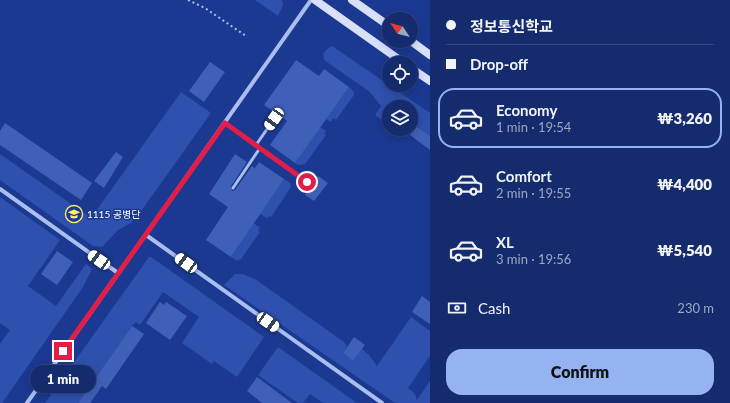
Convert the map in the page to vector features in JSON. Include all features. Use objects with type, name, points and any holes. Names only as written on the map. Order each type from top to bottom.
[{"type":"street","points":[[27,403],[311,0]]},
{"type":"street","points":[[315,0],[394,56]]},
{"type":"street","points":[[352,0],[382,21]]},
{"type":"street","points":[[418,46],[430,54]]},
{"type":"street","points":[[418,73],[430,82]]},
{"type":"street","points":[[0,189],[118,273]]},
{"type":"street","points":[[146,235],[382,403]]},
{"type":"lane","points":[[256,145],[274,119]]},
{"type":"lane","points":[[225,123],[307,182]]},
{"type":"lane","points":[[233,188],[260,148]]},
{"type":"path","points":[[188,0],[205,8],[246,36]]},
{"type":"shaded area","points":[[255,0],[282,0],[283,5],[278,16]]},
{"type":"shaded area","points":[[332,46],[382,80],[382,92],[399,92],[411,100],[382,100],[382,120],[375,115],[381,106],[370,92],[324,60],[323,54]]},
{"type":"shaded area","points":[[349,87],[354,92],[354,95],[336,120],[333,118],[331,122],[326,119]]},
{"type":"shaded area","points":[[181,92],[211,113],[139,214],[131,223],[118,230],[102,247],[93,246],[0,180],[0,154],[91,218]]},
{"type":"shaded area","points":[[418,105],[430,113],[430,136],[418,127]]},
{"type":"shaded area","points":[[320,127],[326,131],[324,133],[326,135],[305,164],[298,165],[295,163]]},
{"type":"shaded area","points":[[284,179],[290,183],[291,187],[271,217],[269,216],[267,218],[260,214]]},
{"type":"shaded area","points":[[0,197],[60,240],[28,286],[56,306],[86,264],[92,269],[83,287],[2,403],[0,403],[0,344],[10,330],[0,323]]},
{"type":"shaded area","points":[[254,223],[260,228],[258,231],[260,232],[241,259],[237,261],[231,257]]},
{"type":"shaded area","points":[[149,257],[264,337],[237,377],[214,361],[212,364],[182,343],[199,317],[163,292],[140,325],[136,322],[132,326],[78,403],[45,403]]},
{"type":"shaded area","points":[[235,274],[243,274],[255,279],[344,342],[347,346],[343,353],[353,361],[362,349],[369,355],[377,366],[411,317],[430,331],[430,356],[408,388],[415,394],[417,400],[430,381],[430,403],[395,403],[224,285]]},
{"type":"shaded area","points":[[278,347],[357,403],[323,403],[310,394],[303,403],[298,403],[258,375]]},
{"type":"building","points":[[296,60],[319,76],[324,69],[349,87],[295,163],[270,145],[287,121],[264,105]]},
{"type":"building","points":[[210,62],[225,72],[204,102],[189,91]]},
{"type":"building","points":[[5,123],[92,183],[81,200],[0,145],[0,131]]},
{"type":"building","points":[[418,127],[430,136],[430,150],[411,136],[418,136]]},
{"type":"building","points":[[116,152],[123,157],[104,188],[94,181]]},
{"type":"building","points":[[235,154],[247,162],[231,186],[232,191],[235,190],[252,166],[255,168],[259,162],[284,179],[231,257],[206,240],[228,207],[209,194]]},
{"type":"building","points":[[318,176],[328,183],[314,201],[305,195]]},
{"type":"building","points":[[57,251],[73,262],[57,285],[41,274]]},
{"type":"building","points":[[422,296],[430,302],[430,324],[412,312]]},
{"type":"building","points":[[160,302],[164,305],[166,302],[187,316],[170,340],[146,323]]},
{"type":"building","points":[[132,326],[144,334],[106,389],[102,386],[90,403],[78,403]]},
{"type":"building","points":[[354,337],[365,345],[353,361],[343,353]]},
{"type":"building","points":[[257,377],[292,403],[262,403],[247,391]]},
{"type":"place","name":"1115 공병단","points":[[74,214]]},
{"type":"route","points":[[63,351],[225,123],[307,182]]}]
